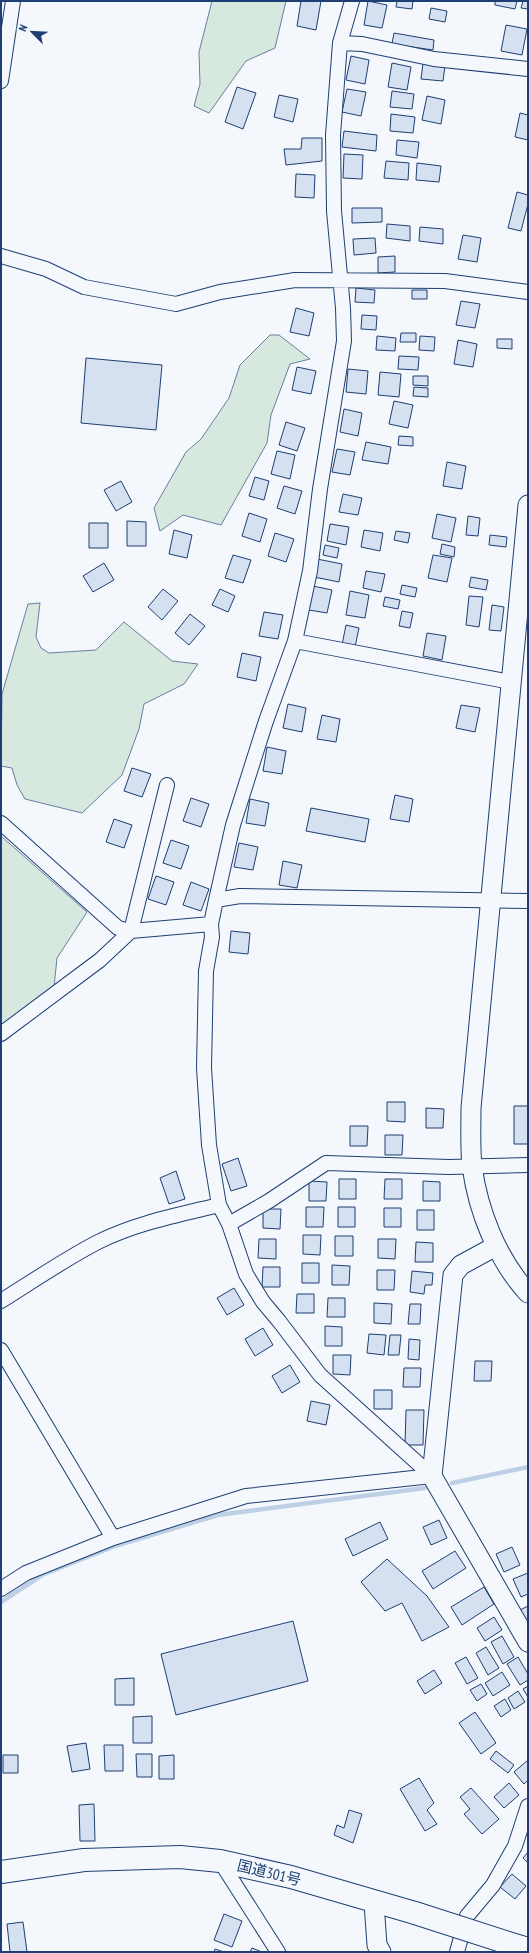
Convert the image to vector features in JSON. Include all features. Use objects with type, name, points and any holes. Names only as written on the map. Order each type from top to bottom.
[{"type":"highway","name":"国道301号","points":[[1,1872],[84,1860],[180,1857],[220,1861],[291,1877],[374,1903],[415,1913],[518,1946]]},
{"type":"street","points":[[1,81],[6,17],[13,1]]},
{"type":"street","points":[[352,1],[340,43],[333,177],[334,211],[341,282],[344,341],[320,489],[310,571],[295,641],[266,722],[233,825],[216,900],[206,971],[204,1068],[209,1145],[218,1205],[229,1224],[246,1274],[263,1302],[279,1320],[320,1375],[432,1476],[528,1642]]},
{"type":"street","points":[[340,43],[362,44],[434,59],[528,69]]},
{"type":"street","points":[[1,256],[46,269],[84,287],[176,304],[220,292],[295,280],[341,282],[445,281],[528,292]]},
{"type":"street","points":[[528,505],[471,1100],[472,1166],[482,1210],[496,1246],[518,1283],[528,1293]]},
{"type":"street","points":[[295,641],[511,682]]},
{"type":"street","points":[[1,1034],[100,960],[130,931],[167,784]]},
{"type":"street","points":[[1,823],[118,928],[130,931],[212,924]]},
{"type":"street","points":[[216,900],[240,896],[490,901],[528,900]]},
{"type":"street","points":[[229,1224],[269,1201],[326,1163],[472,1166],[528,1165]]},
{"type":"street","points":[[1,1301],[98,1242],[126,1230],[167,1217],[218,1205]]},
{"type":"street","points":[[432,1476],[453,1275],[461,1265],[496,1246]]},
{"type":"street","points":[[1,1350],[112,1538]]},
{"type":"street","points":[[1,1589],[26,1573],[112,1538],[246,1496],[432,1476]]},
{"type":"street","points":[[457,1952],[467,1916],[492,1885],[515,1846],[528,1806]]},
{"type":"street","points":[[220,1861],[278,1952]]},
{"type":"street","points":[[374,1903],[377,1945],[381,1952]]},
{"type":"shaded area","points":[[212,1],[286,1],[275,48],[246,61],[209,113],[194,106],[200,84],[199,52]]},
{"type":"shaded area","points":[[270,335],[279,335],[310,359],[290,364],[271,415],[267,443],[221,525],[183,515],[160,531],[154,508],[186,452],[201,439],[229,398],[240,365]]},
{"type":"shaded area","points":[[40,603],[36,637],[41,648],[49,653],[96,650],[124,622],[172,661],[198,664],[184,684],[144,704],[139,729],[122,775],[82,813],[25,799],[17,785],[12,768],[1,766],[2,694],[28,604]]},
{"type":"shaded area","points":[[1,836],[87,912],[57,958],[54,987],[1,1033]]},
{"type":"building","points":[[301,1],[321,1],[316,30],[297,26]]},
{"type":"building","points":[[368,1],[387,5],[382,28],[364,25]]},
{"type":"building","points":[[397,1],[413,1],[412,9],[396,7]]},
{"type":"building","points":[[495,1],[517,1],[515,9],[495,5]]},
{"type":"building","points":[[523,1],[528,1],[528,9],[521,8]]},
{"type":"building","points":[[431,8],[447,11],[445,22],[429,19]]},
{"type":"building","points":[[506,25],[527,29],[522,55],[501,51]]},
{"type":"building","points":[[394,33],[434,40],[433,50],[392,44]]},
{"type":"building","points":[[351,56],[369,60],[365,84],[346,80]]},
{"type":"building","points":[[392,63],[411,67],[407,90],[388,87]]},
{"type":"building","points":[[423,63],[445,66],[443,81],[421,79]]},
{"type":"building","points":[[237,87],[256,93],[243,129],[225,122]]},
{"type":"building","points":[[347,89],[366,92],[361,116],[342,112]]},
{"type":"building","points":[[392,91],[414,94],[412,109],[390,107]]},
{"type":"building","points":[[279,95],[298,99],[293,122],[274,117]]},
{"type":"building","points":[[427,96],[445,100],[441,124],[422,120]]},
{"type":"building","points":[[520,113],[528,115],[528,140],[515,137]]},
{"type":"building","points":[[391,114],[415,117],[413,133],[390,131]]},
{"type":"building","points":[[344,131],[377,135],[376,151],[342,147]]},
{"type":"building","points":[[302,138],[322,138],[322,161],[286,165],[284,149],[301,149]]},
{"type":"building","points":[[397,140],[419,142],[417,158],[396,155]]},
{"type":"building","points":[[344,154],[363,155],[362,179],[343,178]]},
{"type":"building","points":[[386,161],[409,163],[408,180],[384,178]]},
{"type":"building","points":[[417,163],[441,166],[439,182],[416,180]]},
{"type":"building","points":[[296,174],[315,175],[314,198],[295,197]]},
{"type":"building","points":[[517,192],[528,195],[528,204],[521,231],[508,228]]},
{"type":"building","points":[[352,208],[382,208],[382,222],[352,223]]},
{"type":"building","points":[[387,224],[410,226],[410,241],[386,238]]},
{"type":"building","points":[[420,227],[443,229],[443,244],[419,241]]},
{"type":"building","points":[[463,235],[481,238],[477,262],[458,259]]},
{"type":"building","points":[[375,238],[376,253],[354,255],[353,239]]},
{"type":"building","points":[[395,256],[395,272],[378,273],[378,257]]},
{"type":"building","points":[[356,288],[375,290],[374,303],[355,302]]},
{"type":"building","points":[[412,290],[427,290],[427,299],[412,299]]},
{"type":"building","points":[[461,301],[480,304],[475,328],[456,325]]},
{"type":"building","points":[[296,308],[314,313],[309,336],[290,332]]},
{"type":"building","points":[[362,315],[377,316],[376,330],[361,329]]},
{"type":"building","points":[[401,333],[416,333],[416,342],[400,342]]},
{"type":"building","points":[[377,336],[396,338],[395,351],[376,350]]},
{"type":"building","points":[[420,336],[435,337],[434,351],[419,350]]},
{"type":"building","points":[[497,339],[512,339],[512,349],[497,348]]},
{"type":"building","points":[[458,340],[477,344],[473,367],[454,364]]},
{"type":"building","points":[[399,356],[419,357],[418,370],[398,369]]},
{"type":"building","points":[[86,358],[162,365],[156,430],[81,423]]},
{"type":"building","points":[[297,367],[316,371],[311,394],[292,390]]},
{"type":"building","points":[[348,369],[368,371],[366,394],[346,392]]},
{"type":"building","points":[[380,372],[401,374],[399,397],[378,395]]},
{"type":"building","points":[[413,376],[428,376],[428,386],[413,385]]},
{"type":"building","points":[[414,387],[428,388],[428,397],[413,396]]},
{"type":"building","points":[[394,401],[413,405],[408,428],[389,424]]},
{"type":"building","points":[[344,409],[362,413],[358,436],[340,432]]},
{"type":"building","points":[[286,422],[305,428],[297,451],[279,445]]},
{"type":"building","points":[[399,436],[413,437],[413,446],[398,445]]},
{"type":"building","points":[[366,442],[391,447],[388,464],[362,460]]},
{"type":"building","points":[[337,449],[355,452],[350,475],[332,472]]},
{"type":"building","points":[[277,451],[295,455],[290,479],[271,474]]},
{"type":"building","points":[[447,462],[466,466],[462,489],[443,486]]},
{"type":"building","points":[[255,477],[269,481],[264,500],[249,496]]},
{"type":"building","points":[[121,481],[132,502],[116,511],[104,490]]},
{"type":"building","points":[[284,486],[302,491],[295,514],[277,508]]},
{"type":"building","points":[[343,494],[362,498],[358,515],[339,512]]},
{"type":"building","points":[[249,513],[267,519],[260,542],[242,536]]},
{"type":"building","points":[[437,514],[456,518],[451,542],[432,538]]},
{"type":"building","points":[[468,516],[480,518],[478,536],[466,535]]},
{"type":"building","points":[[127,521],[146,522],[146,546],[127,546]]},
{"type":"building","points":[[89,523],[108,523],[108,548],[89,548]]},
{"type":"building","points":[[330,524],[349,527],[346,545],[327,541]]},
{"type":"building","points":[[174,530],[192,535],[187,558],[169,554]]},
{"type":"building","points":[[364,530],[383,533],[380,551],[361,547]]},
{"type":"building","points":[[396,531],[410,533],[408,543],[394,540]]},
{"type":"building","points":[[275,533],[294,539],[286,562],[268,556]]},
{"type":"building","points":[[490,535],[507,537],[506,547],[489,545]]},
{"type":"building","points":[[442,544],[455,547],[454,557],[440,554]]},
{"type":"building","points":[[325,545],[339,548],[337,558],[323,555]]},
{"type":"building","points":[[233,555],[251,560],[243,583],[225,578]]},
{"type":"building","points":[[433,555],[452,558],[447,582],[428,578]]},
{"type":"building","points":[[317,559],[342,564],[339,582],[314,577]]},
{"type":"building","points":[[104,563],[114,580],[93,592],[83,576]]},
{"type":"building","points":[[366,571],[385,574],[381,592],[363,588]]},
{"type":"building","points":[[471,577],[488,580],[486,590],[469,587]]},
{"type":"building","points":[[402,585],[417,588],[415,597],[400,594]]},
{"type":"building","points":[[313,586],[332,590],[327,613],[309,610]]},
{"type":"building","points":[[163,589],[178,601],[162,620],[148,607]]},
{"type":"building","points":[[220,589],[235,596],[228,612],[212,605]]},
{"type":"building","points":[[350,591],[369,595],[365,618],[346,615]]},
{"type":"building","points":[[469,596],[483,597],[479,627],[466,625]]},
{"type":"building","points":[[385,597],[400,600],[398,609],[383,606]]},
{"type":"building","points":[[492,605],[504,607],[501,631],[489,630]]},
{"type":"building","points":[[402,611],[413,613],[410,628],[399,626]]},
{"type":"building","points":[[264,612],[283,615],[278,639],[259,636]]},
{"type":"building","points":[[190,614],[205,626],[189,645],[175,633]]},
{"type":"building","points":[[346,625],[359,628],[355,647],[342,645]]},
{"type":"building","points":[[427,633],[446,636],[442,660],[423,656]]},
{"type":"building","points":[[242,653],[261,657],[256,681],[237,677]]},
{"type":"building","points":[[288,704],[306,708],[302,732],[283,728]]},
{"type":"building","points":[[461,705],[480,708],[475,732],[456,728]]},
{"type":"building","points":[[322,715],[340,719],[336,742],[317,739]]},
{"type":"building","points":[[267,747],[286,751],[282,774],[263,771]]},
{"type":"building","points":[[132,768],[151,774],[142,797],[124,791]]},
{"type":"building","points":[[395,795],[413,799],[409,822],[390,819]]},
{"type":"building","points":[[191,798],[209,804],[201,827],[183,821]]},
{"type":"building","points":[[250,799],[269,803],[265,826],[246,823]]},
{"type":"building","points":[[311,808],[369,819],[365,842],[306,831]]},
{"type":"building","points":[[114,819],[132,825],[124,848],[106,842]]},
{"type":"building","points":[[171,840],[189,846],[181,869],[163,863]]},
{"type":"building","points":[[239,843],[258,847],[253,870],[234,867]]},
{"type":"building","points":[[283,861],[302,865],[297,888],[279,885]]},
{"type":"building","points":[[156,876],[174,882],[166,905],[148,899]]},
{"type":"building","points":[[191,882],[209,889],[201,911],[183,905]]},
{"type":"building","points":[[231,931],[250,933],[248,954],[229,952]]},
{"type":"building","points":[[387,1102],[405,1102],[405,1122],[387,1121]]},
{"type":"building","points":[[514,1106],[528,1106],[528,1144],[514,1144]]},
{"type":"building","points":[[426,1108],[444,1109],[443,1128],[426,1128]]},
{"type":"building","points":[[350,1126],[368,1126],[367,1146],[350,1146]]},
{"type":"building","points":[[385,1135],[403,1135],[402,1155],[385,1155]]},
{"type":"building","points":[[238,1158],[247,1186],[231,1191],[222,1164]]},
{"type":"building","points":[[176,1171],[185,1199],[169,1204],[160,1178]]},
{"type":"building","points":[[339,1179],[356,1179],[356,1199],[339,1199]]},
{"type":"building","points":[[385,1179],[402,1179],[402,1199],[384,1199]]},
{"type":"building","points":[[309,1181],[327,1182],[326,1201],[309,1201]]},
{"type":"building","points":[[423,1181],[440,1182],[440,1201],[423,1201]]},
{"type":"building","points":[[306,1207],[324,1207],[323,1227],[306,1227]]},
{"type":"building","points":[[338,1207],[355,1207],[355,1227],[338,1227]]},
{"type":"building","points":[[384,1208],[401,1208],[401,1227],[384,1227]]},
{"type":"building","points":[[263,1209],[281,1209],[280,1229],[263,1228]]},
{"type":"building","points":[[417,1210],[434,1210],[434,1230],[417,1230]]},
{"type":"building","points":[[303,1235],[321,1235],[320,1255],[303,1254]]},
{"type":"building","points":[[335,1236],[353,1236],[353,1256],[335,1256]]},
{"type":"building","points":[[259,1239],[276,1239],[276,1259],[258,1258]]},
{"type":"building","points":[[378,1239],[396,1239],[395,1259],[378,1258]]},
{"type":"building","points":[[416,1242],[433,1243],[433,1262],[415,1262]]},
{"type":"building","points":[[302,1263],[319,1263],[319,1283],[302,1283]]},
{"type":"building","points":[[332,1265],[350,1266],[349,1285],[332,1285]]},
{"type":"building","points":[[263,1267],[280,1267],[280,1287],[262,1287]]},
{"type":"building","points":[[377,1270],[395,1270],[394,1290],[377,1290]]},
{"type":"building","points":[[412,1271],[433,1273],[432,1285],[425,1285],[424,1294],[410,1292]]},
{"type":"building","points":[[234,1288],[244,1305],[227,1315],[217,1298]]},
{"type":"building","points":[[297,1294],[314,1294],[314,1313],[296,1313]]},
{"type":"building","points":[[328,1298],[345,1298],[345,1317],[327,1317]]},
{"type":"building","points":[[374,1303],[392,1304],[391,1324],[374,1323]]},
{"type":"building","points":[[410,1304],[421,1304],[420,1324],[408,1324]]},
{"type":"building","points":[[325,1326],[342,1327],[342,1346],[325,1346]]},
{"type":"building","points":[[263,1328],[273,1345],[255,1356],[245,1339]]},
{"type":"building","points":[[369,1334],[386,1335],[384,1355],[367,1353]]},
{"type":"building","points":[[390,1335],[401,1335],[399,1355],[388,1355]]},
{"type":"building","points":[[409,1339],[420,1340],[419,1360],[408,1359]]},
{"type":"building","points":[[333,1355],[351,1355],[350,1375],[333,1374]]},
{"type":"building","points":[[475,1361],[492,1361],[491,1381],[474,1381]]},
{"type":"building","points":[[290,1365],[300,1382],[282,1393],[272,1376]]},
{"type":"building","points":[[404,1368],[421,1368],[420,1387],[403,1387]]},
{"type":"building","points":[[374,1390],[392,1390],[392,1409],[374,1409]]},
{"type":"building","points":[[311,1401],[330,1405],[326,1425],[307,1421]]},
{"type":"building","points":[[406,1410],[424,1410],[423,1445],[405,1445]]},
{"type":"building","points":[[439,1520],[447,1538],[431,1545],[423,1527]]},
{"type":"building","points":[[380,1522],[388,1539],[353,1556],[345,1539]]},
{"type":"building","points":[[512,1547],[520,1565],[504,1572],[496,1554]]},
{"type":"building","points":[[455,1551],[466,1568],[433,1589],[422,1571]]},
{"type":"building","points":[[387,1559],[427,1596],[449,1627],[422,1641],[402,1603],[385,1611],[361,1582]]},
{"type":"building","points":[[528,1573],[528,1594],[521,1597],[513,1579]]},
{"type":"building","points":[[484,1587],[494,1604],[462,1625],[451,1607]]},
{"type":"building","points":[[528,1606],[528,1623],[520,1610]]},
{"type":"building","points":[[494,1617],[502,1630],[485,1641],[477,1628]]},
{"type":"building","points":[[293,1621],[308,1681],[176,1715],[161,1654]]},
{"type":"building","points":[[502,1636],[514,1657],[503,1664],[491,1642]]},
{"type":"building","points":[[486,1647],[499,1668],[488,1675],[476,1653]]},
{"type":"building","points":[[466,1657],[478,1678],[467,1684],[455,1663]]},
{"type":"building","points":[[518,1657],[528,1674],[528,1680],[520,1685],[507,1664]]},
{"type":"building","points":[[434,1670],[442,1683],[425,1694],[417,1681]]},
{"type":"building","points":[[502,1672],[510,1685],[493,1696],[485,1683]]},
{"type":"building","points":[[134,1678],[134,1705],[115,1705],[115,1679]]},
{"type":"building","points":[[481,1684],[487,1694],[477,1701],[470,1690]]},
{"type":"building","points":[[528,1686],[528,1697],[523,1689]]},
{"type":"building","points":[[518,1691],[525,1702],[514,1709],[508,1698]]},
{"type":"building","points":[[505,1699],[511,1710],[501,1717],[494,1706]]},
{"type":"building","points":[[475,1712],[496,1743],[481,1754],[459,1723]]},
{"type":"building","points":[[152,1716],[152,1743],[133,1743],[133,1717]]},
{"type":"building","points":[[86,1743],[90,1769],[72,1772],[67,1746]]},
{"type":"building","points":[[104,1745],[123,1745],[123,1771],[105,1771]]},
{"type":"building","points":[[496,1751],[514,1765],[508,1773],[490,1759]]},
{"type":"building","points":[[136,1754],[152,1754],[152,1777],[137,1777]]},
{"type":"building","points":[[3,1755],[18,1755],[18,1773],[3,1773]]},
{"type":"building","points":[[174,1755],[174,1779],[159,1779],[159,1756]]},
{"type":"building","points":[[528,1760],[528,1780],[524,1784],[514,1772]]},
{"type":"building","points":[[419,1778],[434,1803],[427,1810],[437,1824],[425,1831],[400,1789]]},
{"type":"building","points":[[509,1783],[519,1795],[504,1808],[494,1797]]},
{"type":"building","points":[[471,1788],[499,1819],[482,1834],[464,1814],[470,1809],[460,1797]]},
{"type":"building","points":[[94,1804],[95,1841],[80,1841],[79,1805]]},
{"type":"building","points":[[349,1810],[362,1814],[353,1843],[334,1835],[337,1825],[344,1828]]},
{"type":"building","points":[[528,1852],[528,1863],[523,1858]]},
{"type":"building","points":[[512,1874],[526,1886],[515,1899],[500,1887]]},
{"type":"building","points":[[224,1914],[242,1921],[232,1947],[214,1940]]},
{"type":"building","points":[[23,1922],[27,1952],[10,1952],[7,1924]]},
{"type":"building","points":[[252,1948],[262,1952],[250,1952]]},
{"type":"building","points":[[215,1949],[224,1952],[214,1952]]},
{"type":"waterway","points":[[452,1483],[528,1467]]},
{"type":"waterway","points":[[1,1602],[42,1575],[115,1546],[218,1515],[425,1488]]}]
